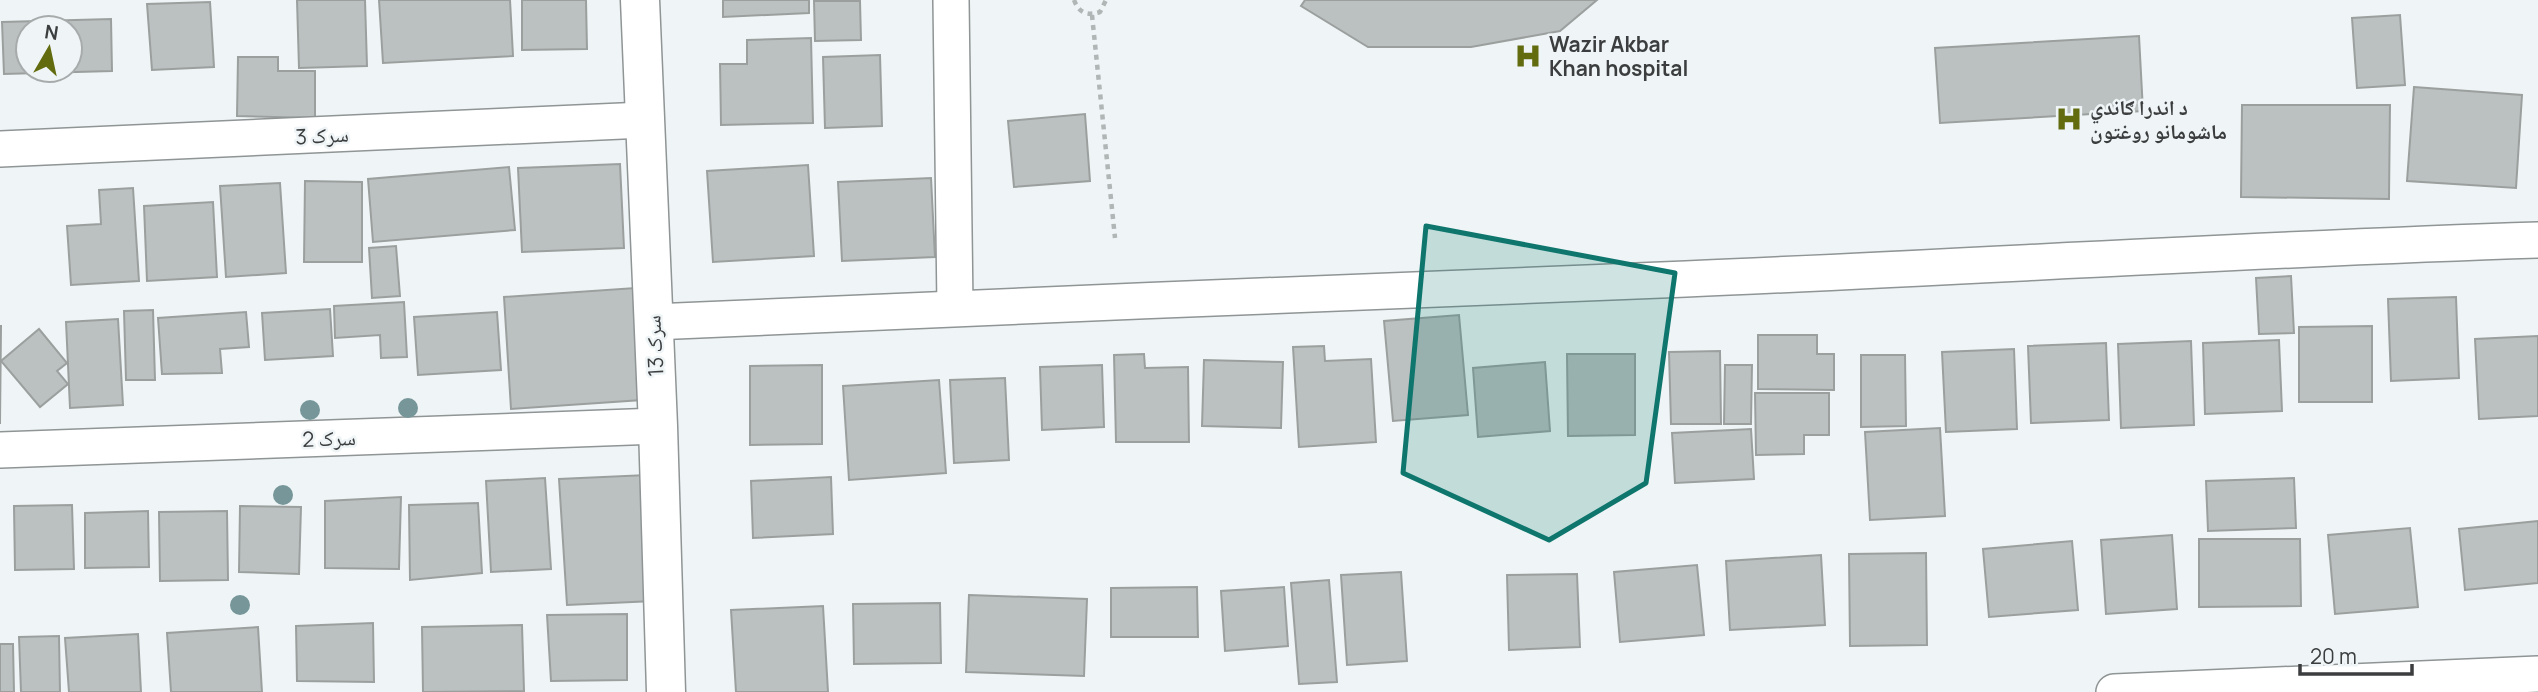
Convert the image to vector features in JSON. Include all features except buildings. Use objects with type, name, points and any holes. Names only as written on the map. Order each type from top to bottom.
[{"type":"street","name":"سرک 13","points":[[640,0],[666,692]]},
{"type":"street","points":[[951,0],[955,307]]},
{"type":"street","name":"سرک 3","points":[[0,149],[644,120]]},
{"type":"street","points":[[653,322],[955,307],[1686,279],[2344,246],[2538,240]]},
{"type":"street","name":"سرک 2","points":[[0,450],[658,426]]},
{"type":"street","points":[[2114,692],[2538,674]]},
{"type":"path","points":[[1074,0],[1077,8],[1092,15],[1100,12],[1106,0]]},
{"type":"path","points":[[1092,15],[1115,238]]},
{"type":"highlighted area","points":[[1426,226],[1675,273],[1646,483],[1549,540],[1403,473]]},
{"type":"place","name":"Wazir Akbar Khan hospital","points":[[1528,56]]},
{"type":"place","name":"د اندرا ګاندي ماشومانو روغتون","points":[[2069,119]]}]
